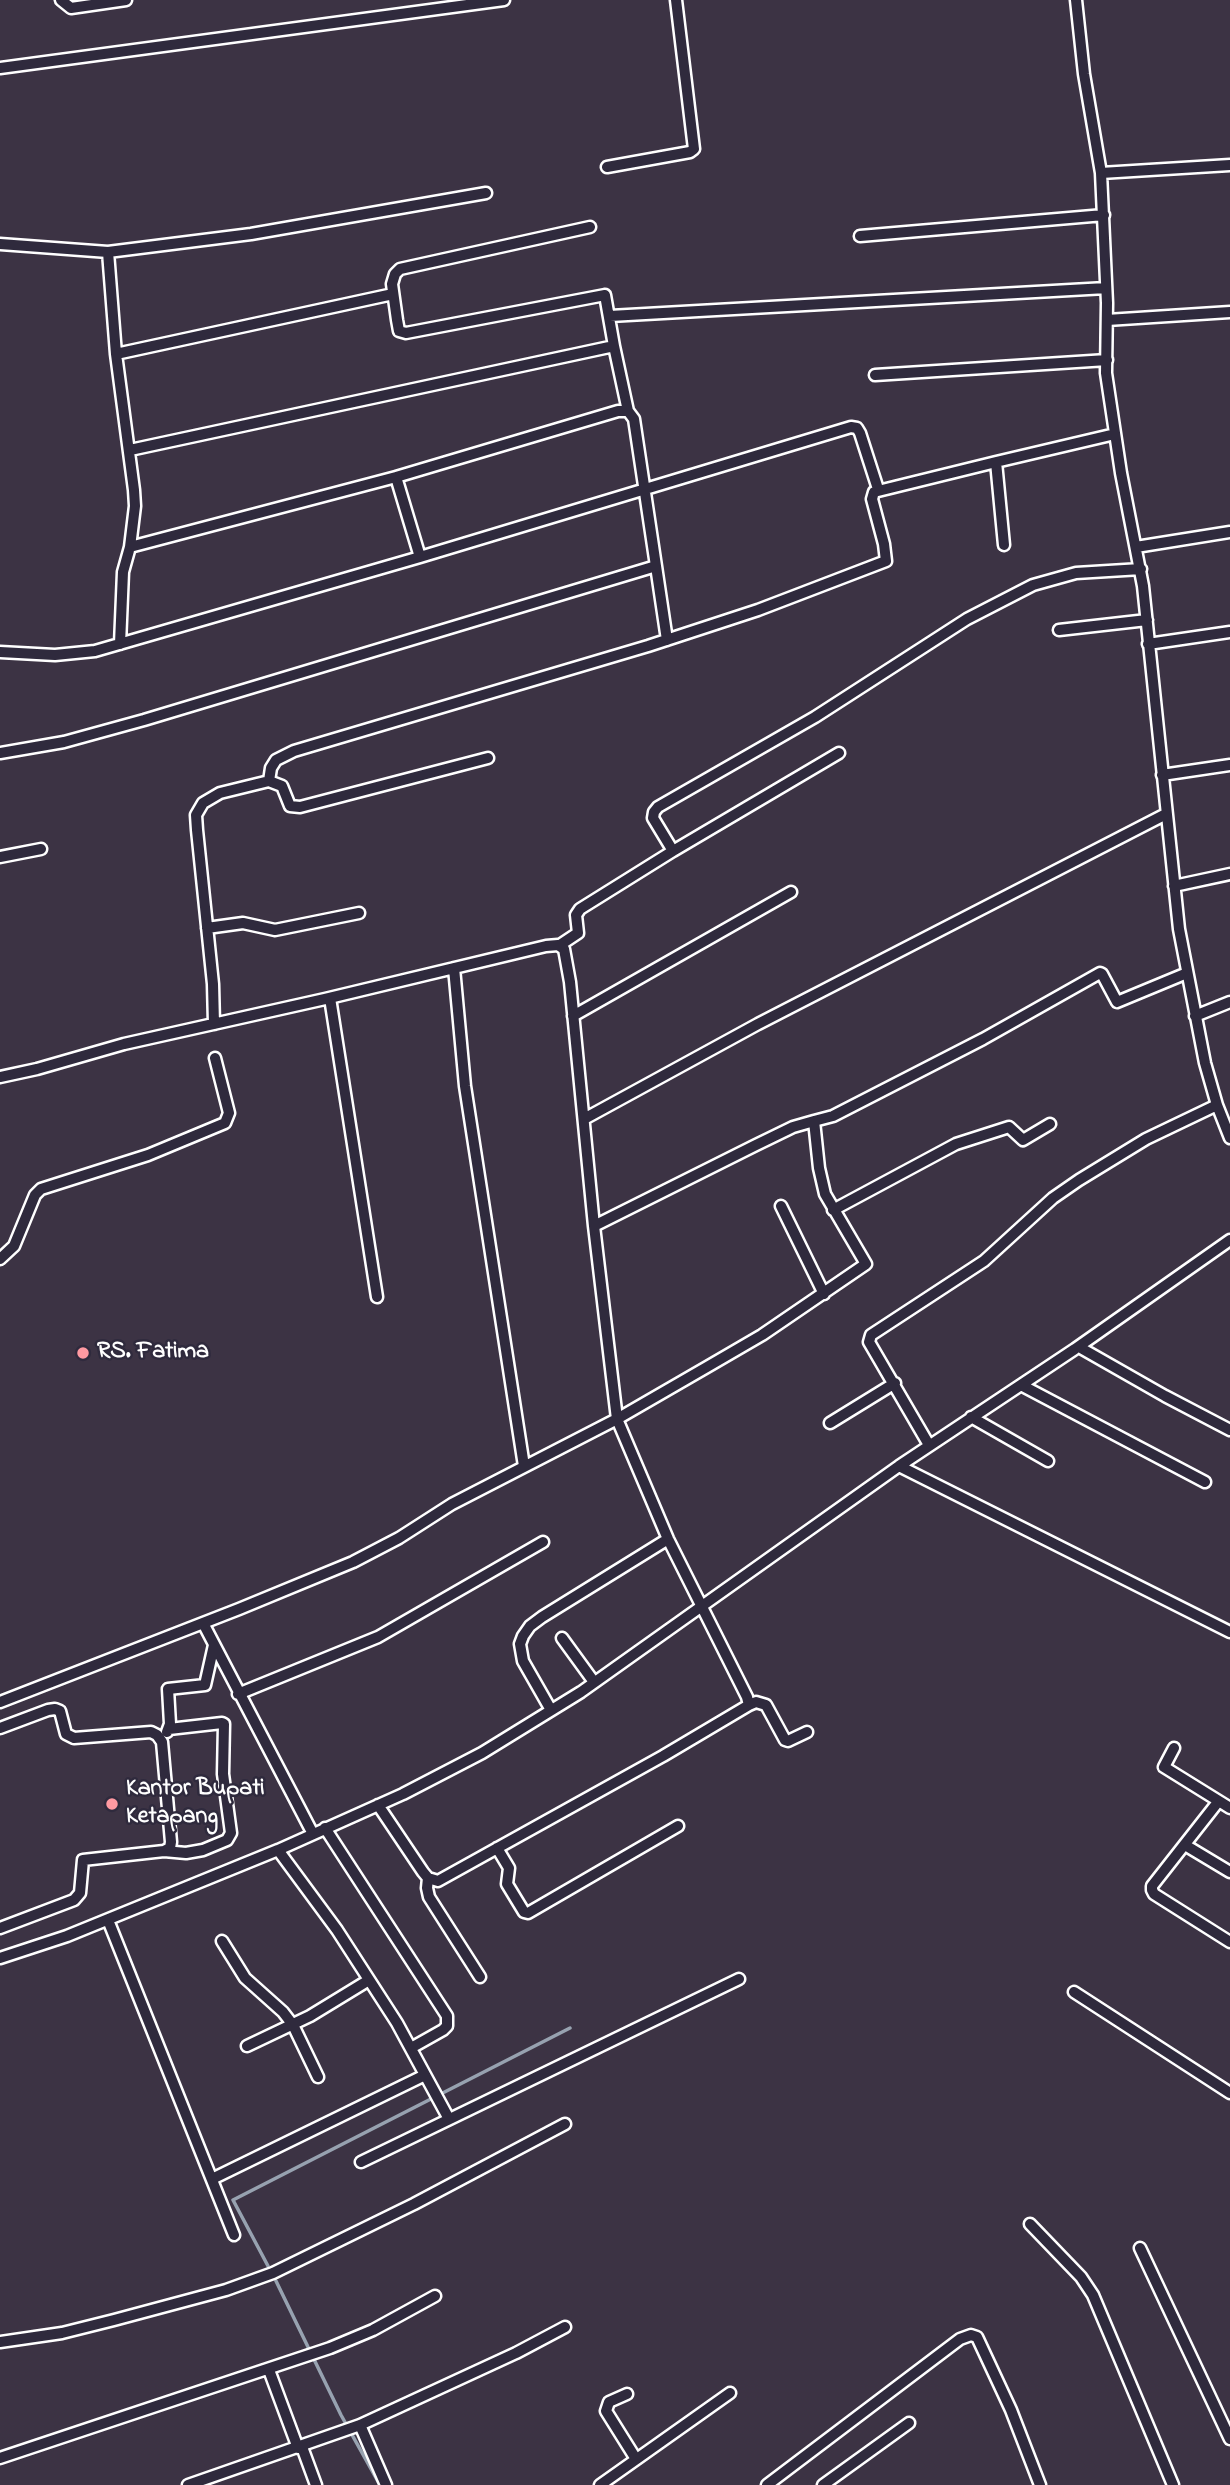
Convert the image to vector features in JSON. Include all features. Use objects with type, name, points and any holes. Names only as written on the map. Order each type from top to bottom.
[{"type":"street","points":[[61,0],[71,8],[126,0]]},
{"type":"street","points":[[0,68],[504,0]]},
{"type":"street","points":[[607,167],[690,152],[694,149],[676,0]]},
{"type":"street","points":[[1076,0],[1084,74],[1101,173],[1107,360],[1115,434],[1141,569],[1174,886],[1195,1016],[1217,1105],[1230,1138]]},
{"type":"street","points":[[1101,173],[1230,164]]},
{"type":"street","points":[[0,244],[108,252],[251,234],[486,193]]},
{"type":"street","points":[[860,236],[1104,215]]},
{"type":"street","points":[[590,227],[400,269],[395,274],[393,294],[399,329],[402,334],[604,295],[607,298],[628,411],[635,422],[667,640]]},
{"type":"street","points":[[108,252],[116,354],[135,506],[130,547],[123,572],[120,644]]},
{"type":"street","points":[[610,316],[1106,288]]},
{"type":"street","points":[[116,354],[393,294]]},
{"type":"street","points":[[1107,320],[1230,312]]},
{"type":"street","points":[[130,450],[614,346]]},
{"type":"street","points":[[875,375],[1107,360]]},
{"type":"street","points":[[130,547],[396,477],[618,411],[628,411]]},
{"type":"street","points":[[0,652],[69,654],[94,651],[420,558],[851,427],[857,428],[860,433],[878,489]]},
{"type":"street","points":[[269,780],[275,760],[293,751],[667,640],[758,610],[887,561],[872,499],[872,494],[878,489],[1115,434]]},
{"type":"street","points":[[996,462],[1004,545]]},
{"type":"street","points":[[396,477],[420,558]]},
{"type":"street","points":[[1136,547],[1230,532]]},
{"type":"street","points":[[0,753],[64,742],[131,724],[656,566]]},
{"type":"street","points":[[673,851],[653,818],[658,807],[815,717],[967,620],[1046,580],[1086,571],[1141,569]]},
{"type":"street","points":[[1059,629],[1147,620]]},
{"type":"street","points":[[1148,643],[1230,632]]},
{"type":"street","points":[[0,1077],[124,1044],[546,946],[560,945],[578,933],[576,915],[580,909],[839,753]]},
{"type":"street","points":[[214,1024],[213,984],[197,830],[196,815],[199,809],[215,794],[269,780],[280,784],[288,802],[296,807],[488,758]]},
{"type":"street","points":[[1162,775],[1230,765]]},
{"type":"street","points":[[584,1119],[758,1024],[1166,814]]},
{"type":"street","points":[[0,858],[41,849]]},
{"type":"street","points":[[1174,886],[1230,874]]},
{"type":"street","points":[[573,1016],[790,892]]},
{"type":"street","points":[[208,928],[243,922],[275,930],[359,912]]},
{"type":"street","points":[[560,945],[567,958],[617,1419],[668,1539],[749,1705]]},
{"type":"street","points":[[454,968],[465,1086],[524,1466]]},
{"type":"street","points":[[594,1226],[756,1145],[793,1128],[833,1115],[984,1040],[1100,973],[1117,1002],[1187,973]]},
{"type":"street","points":[[330,998],[377,1297]]},
{"type":"street","points":[[1195,1016],[1230,1002]]},
{"type":"street","points":[[0,1259],[14,1246],[35,1195],[41,1189],[170,1148],[225,1123],[229,1114],[215,1058]]},
{"type":"street","points":[[929,1445],[869,1342],[871,1335],[984,1261],[1053,1198],[1079,1180],[1146,1139],[1217,1105]]},
{"type":"street","points":[[0,1702],[353,1562],[399,1538],[453,1504],[617,1419],[762,1335],[824,1294],[866,1264],[833,1210],[820,1178],[814,1121]]},
{"type":"street","points":[[833,1210],[956,1144],[1009,1127],[1024,1140],[1050,1125]]},
{"type":"street","points":[[782,1206],[824,1294]]},
{"type":"street","points":[[0,1958],[108,1920],[278,1850],[461,1765],[594,1682],[929,1445],[1079,1347],[1230,1240]]},
{"type":"street","points":[[1079,1347],[1230,1430]]},
{"type":"street","points":[[830,1423],[895,1383]]},
{"type":"street","points":[[1021,1384],[1205,1482]]},
{"type":"street","points":[[971,1417],[1048,1461]]},
{"type":"street","points":[[899,1466],[1230,1632]]},
{"type":"street","points":[[551,1710],[523,1661],[520,1644],[523,1636],[530,1626],[542,1617],[668,1539]]},
{"type":"street","points":[[238,1694],[378,1637],[543,1542]]},
{"type":"street","points":[[203,1623],[313,1834]]},
{"type":"street","points":[[562,1638],[594,1682]]},
{"type":"street","points":[[164,1851],[170,1848],[172,1842],[162,1742],[169,1728],[168,1689],[205,1685],[214,1645]]},
{"type":"street","points":[[378,1805],[428,1878],[442,1880],[756,1702],[766,1705],[788,1741],[807,1732]]},
{"type":"street","points":[[0,1728],[55,1709],[60,1711],[66,1734],[74,1738],[151,1732],[162,1742]]},
{"type":"street","points":[[0,1928],[74,1900],[80,1893],[83,1860],[164,1851],[186,1853],[203,1850],[227,1840],[231,1833],[223,1774],[224,1724],[169,1728]]},
{"type":"street","points":[[1174,1748],[1164,1767],[1230,1808]]},
{"type":"street","points":[[1218,1802],[1152,1886],[1152,1891],[1230,1942]]},
{"type":"street","points":[[497,1848],[509,1869],[507,1884],[524,1912],[528,1913],[678,1826]]},
{"type":"street","points":[[324,1828],[447,2016],[447,2026],[443,2030],[411,2048]]},
{"type":"street","points":[[1185,1845],[1230,1872]]},
{"type":"street","points":[[278,1850],[337,1930],[369,1980],[411,2048],[449,2119]]},
{"type":"street","points":[[428,1878],[429,1897],[480,1977]]},
{"type":"street","points":[[108,1920],[234,2235]]},
{"type":"street","points":[[222,1941],[245,1978],[283,2012],[293,2025],[318,2077]]},
{"type":"street","points":[[361,2162],[739,1979]]},
{"type":"street","points":[[247,2046],[293,2025],[369,1980]]},
{"type":"street","points":[[1073,1992],[1230,2093]]},
{"type":"street","points":[[212,2179],[425,2075]]},
{"type":"street","points":[[0,2342],[62,2333],[114,2320],[226,2290],[273,2273],[414,2204],[565,2124]]},
{"type":"street","points":[[1030,2224],[1081,2277],[1093,2295],[1173,2485]]},
{"type":"street","points":[[1140,2248],[1230,2439]]},
{"type":"street","points":[[0,2458],[269,2370],[373,2330],[435,2297]]},
{"type":"street","points":[[188,2485],[360,2425],[565,2327]]},
{"type":"street","points":[[768,2485],[960,2339],[971,2335],[977,2337],[1041,2485]]},
{"type":"street","points":[[269,2370],[316,2485]]},
{"type":"street","points":[[600,2485],[730,2393]]},
{"type":"street","points":[[627,2394],[609,2402],[606,2411],[636,2459]]},
{"type":"street","points":[[823,2485],[909,2423]]},
{"type":"street","points":[[360,2425],[386,2485]]},
{"type":"waterway","points":[[268,2266],[233,2200],[570,2028]]},
{"type":"waterway","points":[[276,2281],[341,2415],[380,2485]]},
{"type":"place","name":"RS. Fatima","points":[[83,1353]]},
{"type":"place","name":"Kantor Bupati Ketapang","points":[[112,1804]]}]
